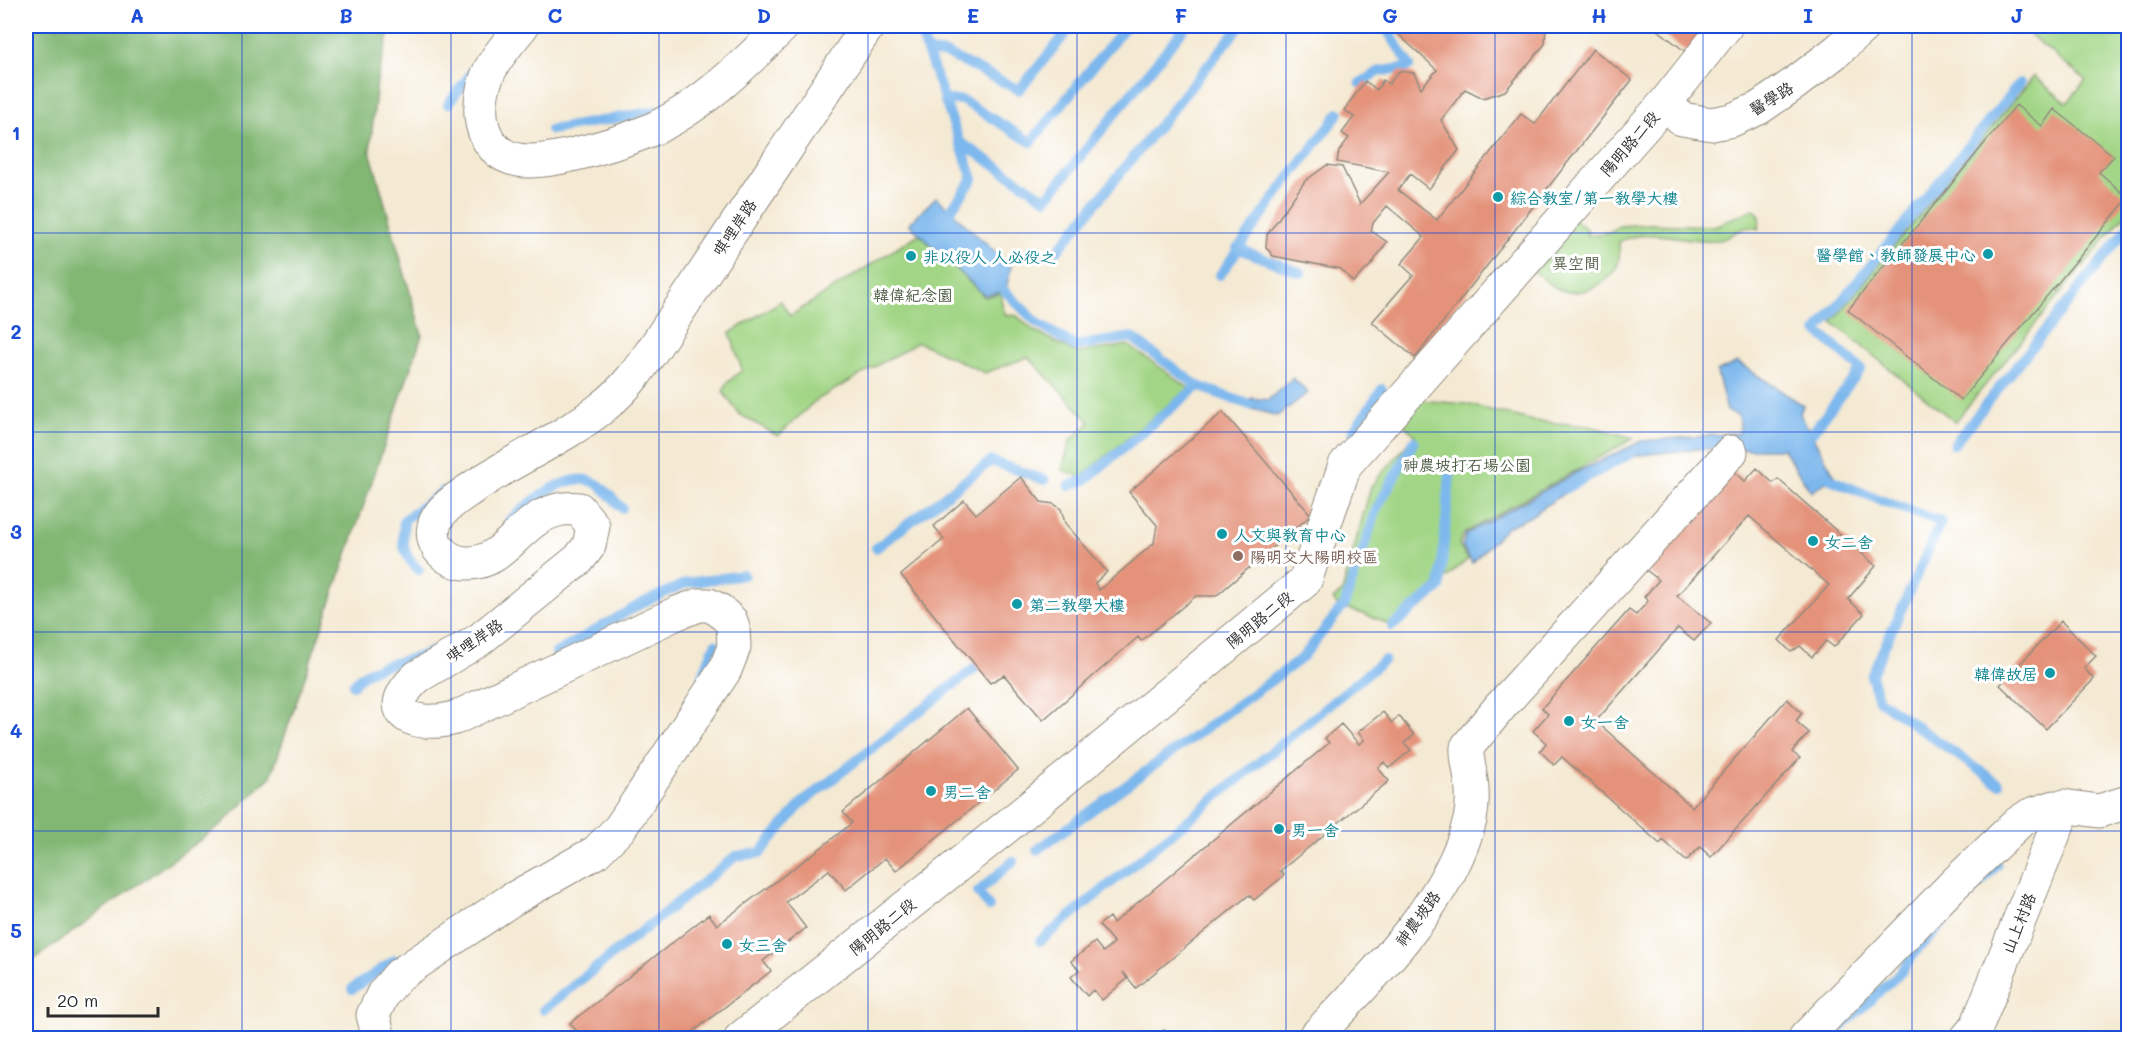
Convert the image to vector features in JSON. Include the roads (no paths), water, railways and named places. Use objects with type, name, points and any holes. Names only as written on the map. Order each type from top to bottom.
[{"type":"street","points":[[522,26],[490,69],[481,98],[480,119],[486,137],[493,146],[510,157],[529,161],[555,158],[589,149],[632,137],[661,125],[689,108],[717,86],[783,26]]},
{"type":"street","name":"唭哩岸路","points":[[379,1038],[373,1015],[383,994],[399,975],[511,900],[586,858],[611,838],[671,753],[719,679],[731,658],[734,647],[735,637],[731,621],[715,607],[699,605],[677,613],[455,718],[424,723],[416,721],[405,714],[400,702],[401,696],[411,682],[479,640],[579,559],[589,546],[593,526],[579,509],[558,509],[524,528],[492,557],[473,563],[464,563],[450,560],[436,545],[434,536],[436,521],[440,514],[462,495],[495,472],[587,419],[621,391],[638,372],[868,26]]},
{"type":"street","name":"陽明路二段","points":[[741,1038],[1006,827],[1305,581],[1345,465],[1665,103],[1726,26]]},
{"type":"street","name":"醫學路","points":[[1665,103],[1682,119],[1712,124],[1732,120],[1759,108],[1794,84],[1837,51],[1864,26]]},
{"type":"street","name":"神農坡路","points":[[1314,1038],[1402,942],[1423,915],[1440,887],[1458,852],[1470,818],[1472,801],[1467,747],[1500,707],[1731,452]]},
{"type":"street","points":[[1805,1038],[1953,885],[2018,823],[2047,809],[2065,806],[2099,811],[2128,802]]},
{"type":"street","name":"山上村路","points":[[1967,1038],[1977,1026],[2065,806]]},
{"type":"water","points":[[936,197],[1011,267],[1007,285],[1002,292],[984,295],[909,224]]},
{"type":"water","points":[[1737,362],[1803,405],[1800,414],[1835,476],[1811,492],[1783,449],[1697,449],[1640,455],[1601,465],[1529,517],[1507,527],[1472,563],[1462,546],[1466,534],[1577,472],[1642,441],[1740,433],[1738,415],[1727,411],[1717,372]]},
{"type":"water","points":[[1293,378],[1308,393],[1277,416],[1249,408],[1251,398],[1268,400]]},
{"type":"waterway","points":[[918,26],[973,179],[950,211]]},
{"type":"waterway","points":[[927,52],[947,54],[1019,90],[1072,26]]},
{"type":"waterway","points":[[945,100],[962,100],[1031,142],[1126,26]]},
{"type":"waterway","points":[[960,142],[1046,199],[1186,26]]},
{"type":"waterway","points":[[1058,250],[1240,26]]},
{"type":"waterway","points":[[1360,83],[1380,71],[1406,68],[1410,65],[1387,30],[1388,26]]},
{"type":"waterway","points":[[448,104],[479,63]]},
{"type":"waterway","points":[[1811,434],[1861,369],[1817,331],[2020,83]]},
{"type":"waterway","points":[[551,130],[656,111]]},
{"type":"waterway","points":[[1220,275],[1278,193],[1339,113]]},
{"type":"waterway","points":[[1954,444],[2128,228]]},
{"type":"waterway","points":[[1237,248],[1301,273]]},
{"type":"waterway","points":[[1004,290],[1037,323],[1075,346],[1131,337],[1198,386],[1250,405]]},
{"type":"waterway","points":[[1069,486],[1085,480],[1198,386]]},
{"type":"waterway","points":[[1353,431],[1382,389]]},
{"type":"waterway","points":[[1344,606],[1377,508],[1414,441]]},
{"type":"waterway","points":[[1565,489],[1630,454]]},
{"type":"waterway","points":[[876,548],[991,461],[1045,480]]},
{"type":"waterway","points":[[1392,626],[1440,587],[1451,464]]},
{"type":"waterway","points":[[1821,469],[1830,479],[1941,522],[1871,676],[1879,700],[1999,784]]},
{"type":"waterway","points":[[509,521],[527,505],[551,489],[576,480],[588,480],[599,485],[622,508]]},
{"type":"waterway","points":[[419,570],[409,559],[404,548],[404,520],[443,491]]},
{"type":"waterway","points":[[556,653],[644,602],[686,583],[744,575]]},
{"type":"waterway","points":[[1037,850],[1301,659],[1340,610]]},
{"type":"waterway","points":[[702,677],[715,644]]},
{"type":"waterway","points":[[353,685],[370,671],[433,651]]},
{"type":"waterway","points":[[1040,941],[1384,660]]},
{"type":"waterway","points":[[543,1010],[736,856],[760,853],[802,803],[975,668]]},
{"type":"waterway","points":[[989,907],[978,892],[1013,861]]},
{"type":"waterway","points":[[1829,1038],[1901,972],[1917,950],[1997,865]]},
{"type":"waterway","points":[[352,989],[395,960]]},
{"type":"place","name":"綜合教室/第一教學大樓","points":[[1498,197]]},
{"type":"place","name":"醫學館、教師發展中心","points":[[1988,254]]},
{"type":"place","name":"非以役人 人必役之","points":[[911,256]]},
{"type":"place","name":"人文與教育中心","points":[[1222,534]]},
{"type":"place","name":"女二舍","points":[[1813,541]]},
{"type":"place","name":"陽明交大陽明校區","points":[[1238,556]]},
{"type":"place","name":"第二教學大樓","points":[[1017,604]]},
{"type":"place","name":"韓偉故居","points":[[2050,673]]},
{"type":"place","name":"女一舍","points":[[1569,721]]},
{"type":"place","name":"男二舍","points":[[931,791]]},
{"type":"place","name":"男一舍","points":[[1279,829]]},
{"type":"place","name":"女三舍","points":[[727,944]]},
{"type":"park label","name":"異空間","points":[[1576,262]]},
{"type":"park label","name":"韓偉紀念園","points":[[913,294]]},
{"type":"park label","name":"神農坡打石場公園","points":[[1467,464]]}]
